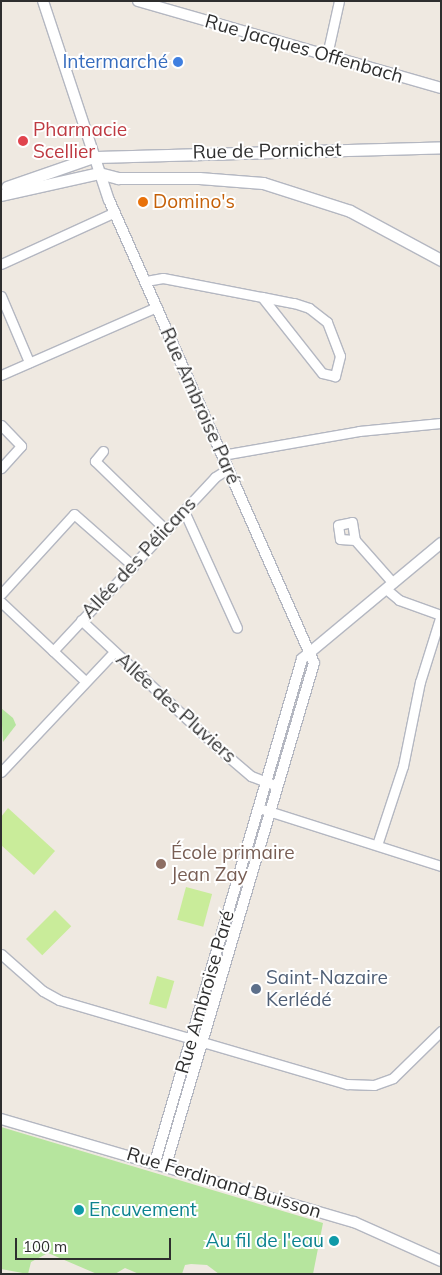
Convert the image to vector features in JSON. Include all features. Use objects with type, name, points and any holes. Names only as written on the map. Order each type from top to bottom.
[{"type":"main road","name":"Rue de Pornichet","points":[[1,189],[93,157],[441,147]]},
{"type":"main road","points":[[1,195],[43,184],[99,173],[118,178],[229,179],[294,191],[350,210],[441,260]]},
{"type":"street","name":"Rue Ambroise Paré","points":[[43,1],[93,157],[115,212],[297,628],[311,652],[314,663],[277,786],[264,809]]},
{"type":"street","name":"Rue Jacques Offenbach","points":[[138,1],[441,88]]},
{"type":"street","points":[[328,55],[339,1]]},
{"type":"street","points":[[1,264],[115,212]]},
{"type":"street","points":[[146,280],[163,278],[262,297],[309,308],[328,322],[340,356],[335,376],[322,373],[262,297]]},
{"type":"street","points":[[1,296],[28,362]]},
{"type":"street","points":[[1,375],[157,307]]},
{"type":"street","points":[[222,455],[359,431],[441,423]]},
{"type":"street","points":[[1,424],[22,446],[1,468]]},
{"type":"street","points":[[104,451],[95,461],[166,530]]},
{"type":"street","name":"Allée des Pélicans","points":[[53,651],[215,476],[228,470]]},
{"type":"street","points":[[184,511],[237,628]]},
{"type":"street","points":[[1,594],[74,514],[132,566]]},
{"type":"street","points":[[355,540],[399,600],[441,615],[420,682],[402,766],[377,846]]},
{"type":"street","points":[[311,652],[441,542]]},
{"type":"street","points":[[1,602],[85,682]]},
{"type":"street","name":"Allée des Pluviers","points":[[81,620],[217,747],[251,776],[277,786]]},
{"type":"street","points":[[1,772],[114,652]]},
{"type":"street","name":"Rue Ambroise Paré","points":[[155,1162],[196,1040],[264,809],[266,783],[302,659],[311,652]]},
{"type":"street","points":[[264,809],[441,866]]},
{"type":"street","points":[[1,954],[43,991],[59,1000],[360,1086],[393,1078],[441,1031]]},
{"type":"street","name":"Rue Ambroise Paré","points":[[166,1165],[196,1040]]},
{"type":"street","name":"Rue Ferdinand Buisson","points":[[1,1119],[166,1165],[354,1222],[441,1261]]},
{"type":"green space","points":[[1,708],[13,718],[16,725],[3,742]]},
{"type":"green space","points":[[8,808],[55,851],[34,875],[1,845],[1,817]]},
{"type":"green space","points":[[186,887],[212,894],[203,927],[177,920]]},
{"type":"green space","points":[[55,910],[71,926],[42,955],[26,939]]},
{"type":"green space","points":[[157,976],[174,981],[166,1009],[149,1004]]},
{"type":"green space","points":[[1,1127],[323,1223],[313,1274],[219,1274],[207,1265],[191,1264],[185,1265],[182,1274],[139,1274],[125,1268],[115,1274],[97,1274],[48,1253],[31,1262],[28,1274],[1,1269]]},
{"type":"place","name":"Intermarché","points":[[178,62]]},
{"type":"place","name":"Pharmacie Scellier","points":[[23,141]]},
{"type":"place","name":"Domino's","points":[[143,202]]},
{"type":"place","name":"École primaire Jean Zay","points":[[161,864]]},
{"type":"place","name":"Saint-Nazaire Kerlédé","points":[[256,989]]},
{"type":"place","name":"Encuvement","points":[[79,1210]]},
{"type":"place","name":"Au fil de l'eau","points":[[334,1241]]}]
